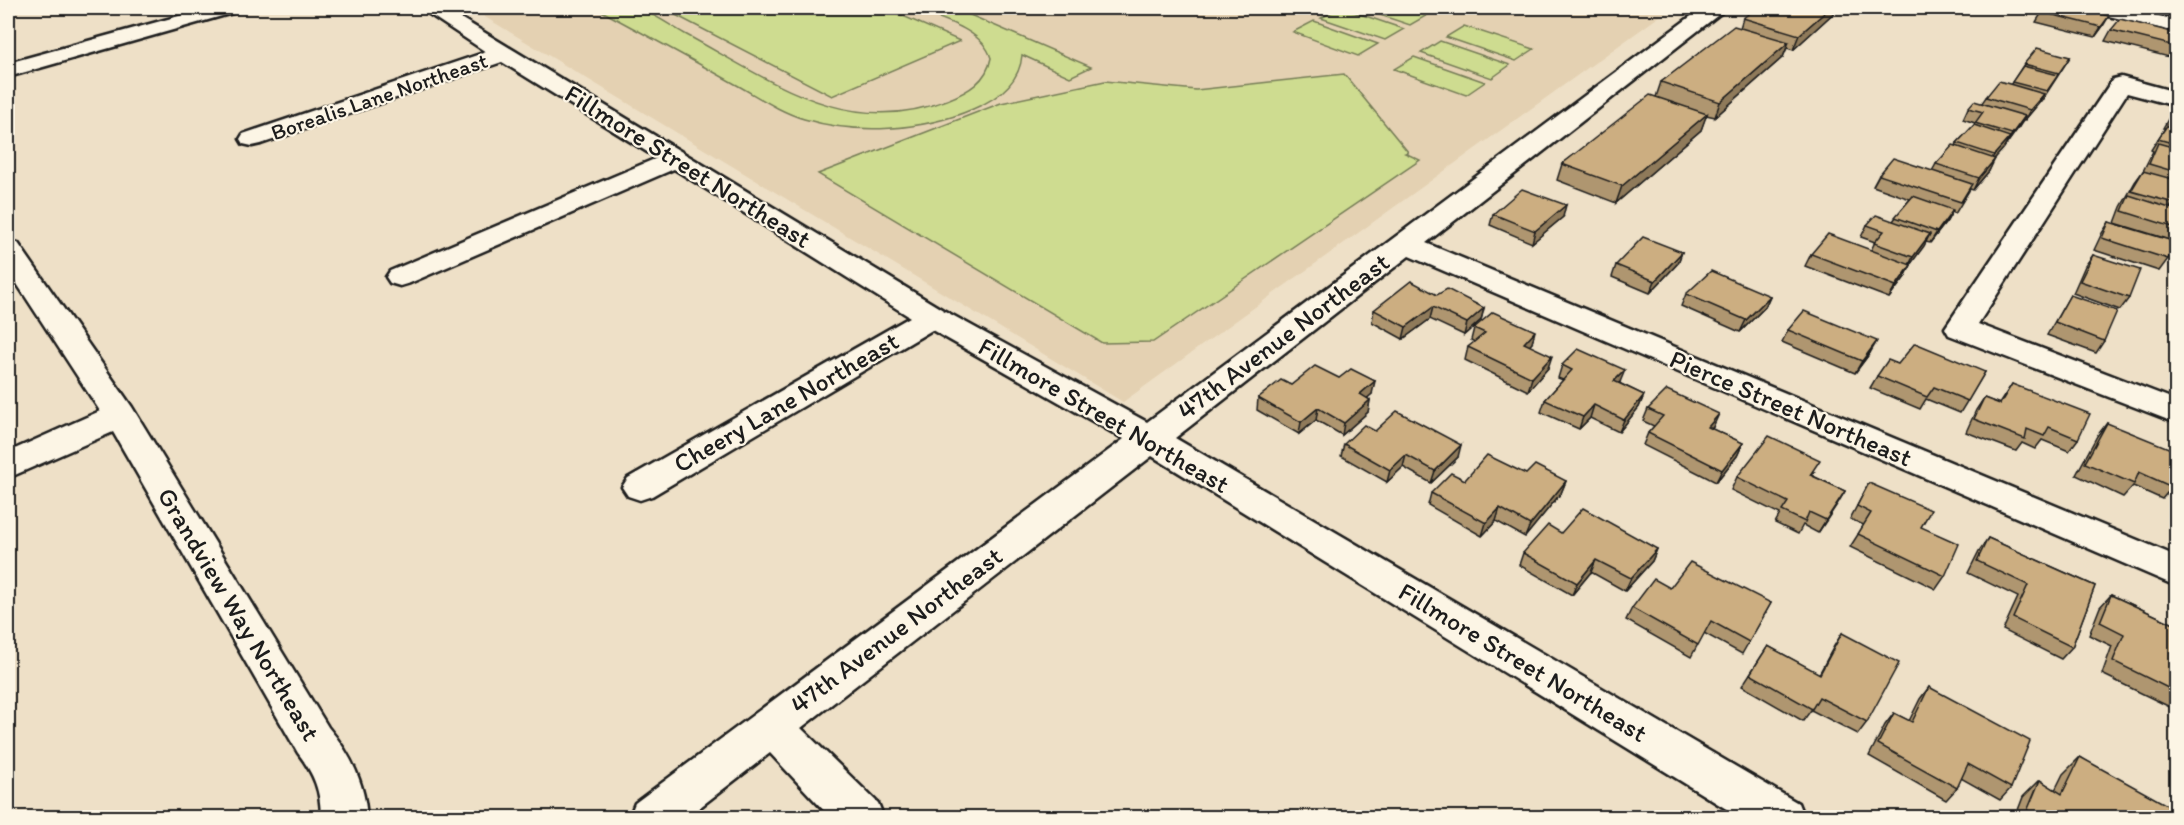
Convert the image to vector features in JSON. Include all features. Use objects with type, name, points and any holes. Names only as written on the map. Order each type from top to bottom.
[{"type":"street","points":[[8,70],[230,8]]},
{"type":"street","name":"Fillmore Street Northeast","points":[[430,8],[506,52],[932,317],[1149,438],[1782,818]]},
{"type":"street","name":"47th Avenue Northeast","points":[[651,818],[1715,8]]},
{"type":"street","points":[[2099,8],[2176,26]]},
{"type":"street","name":"Borealis Lane Northeast","points":[[252,139],[506,52]]},
{"type":"street","points":[[2176,99],[2121,84],[1960,328],[2176,412]]},
{"type":"street","points":[[400,277],[677,159]]},
{"type":"street","name":"Pierce Street Northeast","points":[[1405,244],[2176,572]]},
{"type":"street","name":"Grandview Way Northeast","points":[[8,249],[120,416],[313,740],[333,765],[341,788],[344,818]]},
{"type":"street","name":"Cheery Lane Northeast","points":[[640,487],[932,317]]},
{"type":"street","points":[[8,465],[120,416]]},
{"type":"street","points":[[771,726],[862,818]]},
{"type":"shaded area","points":[[470,8],[1671,8],[1123,402]]},
{"type":"green space","points":[[627,6],[642,10],[778,85],[810,99],[842,109],[876,113],[910,110],[955,97],[981,79],[991,58],[979,39],[958,26],[913,8],[954,8],[1091,67],[1070,77],[1022,55],[1017,74],[1006,89],[973,109],[933,122],[911,126],[867,129],[846,127],[804,119],[786,112],[596,8]]},
{"type":"green space","points":[[662,8],[885,8],[960,41],[832,96]]},
{"type":"green space","points":[[1339,8],[1404,29],[1385,40],[1321,18]]},
{"type":"green space","points":[[1359,8],[1410,8],[1429,14],[1410,25]]},
{"type":"green space","points":[[1314,21],[1378,44],[1358,56],[1293,32]]},
{"type":"green space","points":[[1464,26],[1534,49],[1516,61],[1446,37]]},
{"type":"green space","points":[[1440,41],[1510,65],[1492,78],[1421,53]]},
{"type":"green space","points":[[1414,57],[1485,82],[1466,95],[1394,69]]},
{"type":"green space","points":[[1344,74],[1408,152],[1405,153],[1420,160],[1153,342],[1102,343],[818,174],[1001,103],[1105,81],[1196,90]]},
{"type":"building","points":[[1757,8],[1830,8],[1799,35],[1743,18]]},
{"type":"building","points":[[2045,8],[2076,8],[2109,16],[2101,27],[2042,12]]},
{"type":"building","points":[[2120,19],[2176,33],[2176,44],[2175,46],[2111,30]]},
{"type":"building","points":[[1734,26],[1789,42],[1720,102],[1661,82]]},
{"type":"building","points":[[2037,48],[2070,57],[2059,73],[2024,64]]},
{"type":"building","points":[[2023,66],[2058,75],[2047,91],[2012,82]]},
{"type":"building","points":[[1999,81],[2044,94],[2030,110],[1986,97]]},
{"type":"building","points":[[1650,95],[1707,114],[1622,186],[1562,164]]},
{"type":"building","points":[[1974,101],[2025,116],[2012,134],[1975,123],[1983,112],[1968,108]]},
{"type":"building","points":[[2176,106],[2176,118],[2170,117]]},
{"type":"building","points":[[2170,121],[2176,122],[2176,144],[2158,139]]},
{"type":"building","points":[[1974,125],[2010,137],[1994,155],[1957,143]]},
{"type":"building","points":[[2158,143],[2176,148],[2176,172],[2149,164]]},
{"type":"building","points":[[1953,145],[1995,159],[1979,178],[1936,164]]},
{"type":"building","points":[[1893,158],[1972,184],[1961,202],[1879,175]]},
{"type":"building","points":[[2143,171],[2176,180],[2174,203],[2131,191]]},
{"type":"building","points":[[1522,189],[1566,205],[1535,231],[1493,214]]},
{"type":"building","points":[[2129,195],[2176,210],[2176,228],[2122,211]]},
{"type":"building","points":[[1913,196],[1953,210],[1937,232],[1895,217]]},
{"type":"building","points":[[1876,215],[1930,234],[1913,257],[1874,243],[1884,231],[1867,225]]},
{"type":"building","points":[[2109,222],[2176,242],[2168,259],[2102,238]]},
{"type":"building","points":[[1828,234],[1911,265],[1896,286],[1811,254]]},
{"type":"building","points":[[1643,237],[1682,252],[1655,281],[1616,265]]},
{"type":"building","points":[[2093,255],[2140,270],[2129,298],[2080,281]]},
{"type":"building","points":[[1711,271],[1770,296],[1746,320],[1686,294]]},
{"type":"building","points":[[1411,281],[1437,295],[1447,289],[1484,308],[1467,323],[1433,307],[1406,327],[1374,310]]},
{"type":"building","points":[[2070,295],[2117,311],[2104,341],[2055,322]]},
{"type":"building","points":[[1804,311],[1877,341],[1862,361],[1788,330]]},
{"type":"building","points":[[1493,312],[1535,331],[1524,343],[1552,356],[1532,378],[1468,347],[1485,333],[1474,328]]},
{"type":"building","points":[[1915,343],[1985,372],[1968,401],[1934,387],[1927,397],[1877,376],[1888,360],[1898,364]]},
{"type":"building","points":[[1578,349],[1625,370],[1614,381],[1644,395],[1624,420],[1594,405],[1583,417],[1545,400],[1572,370],[1562,365]]},
{"type":"building","points":[[1315,366],[1339,378],[1351,369],[1375,381],[1360,394],[1370,400],[1344,423],[1318,408],[1301,422],[1258,398],[1281,380],[1291,385]]},
{"type":"building","points":[[2012,384],[2090,414],[2078,439],[2049,427],[2044,436],[2027,429],[2025,439],[1974,419],[1984,398],[2000,404]]},
{"type":"building","points":[[1667,390],[1719,414],[1708,427],[1743,443],[1722,470],[1648,433],[1663,416],[1648,409]]},
{"type":"building","points":[[1397,411],[1461,445],[1435,471],[1406,455],[1390,470],[1344,444],[1364,425],[1375,431]]},
{"type":"building","points":[[2107,423],[2176,451],[2176,479],[2172,487],[2139,472],[2134,484],[2085,463]]},
{"type":"building","points":[[1769,436],[1820,460],[1810,475],[1845,491],[1826,520],[1809,512],[1805,522],[1782,511],[1788,502],[1737,477]]},
{"type":"building","points":[[1487,455],[1526,474],[1535,465],[1566,481],[1530,525],[1500,508],[1486,523],[1431,493],[1451,473],[1465,480]]},
{"type":"building","points":[[1869,483],[1931,510],[1921,527],[1959,544],[1945,576],[1858,534],[1871,513],[1857,506]]},
{"type":"building","points":[[1583,508],[1657,549],[1631,578],[1596,560],[1577,583],[1523,553],[1548,525],[1561,533]]},
{"type":"building","points":[[1988,538],[2095,586],[2072,647],[2013,618],[2028,585],[1977,561]]},
{"type":"building","points":[[1690,562],[1771,603],[1749,642],[1711,621],[1698,645],[1632,608],[1654,579],[1670,588]]},
{"type":"building","points":[[2111,595],[2176,625],[2176,692],[2113,661],[2124,634],[2100,622]]},
{"type":"building","points":[[1842,633],[1899,663],[1867,722],[1819,697],[1812,709],[1750,674],[1768,646],[1820,674]]},
{"type":"building","points":[[1929,687],[2030,741],[2011,788],[1968,764],[1957,788],[1878,744],[1894,713],[1912,722]]},
{"type":"building","points":[[2080,757],[2176,810],[2176,818],[2027,818],[2025,816],[2040,780],[2062,794]]}]
